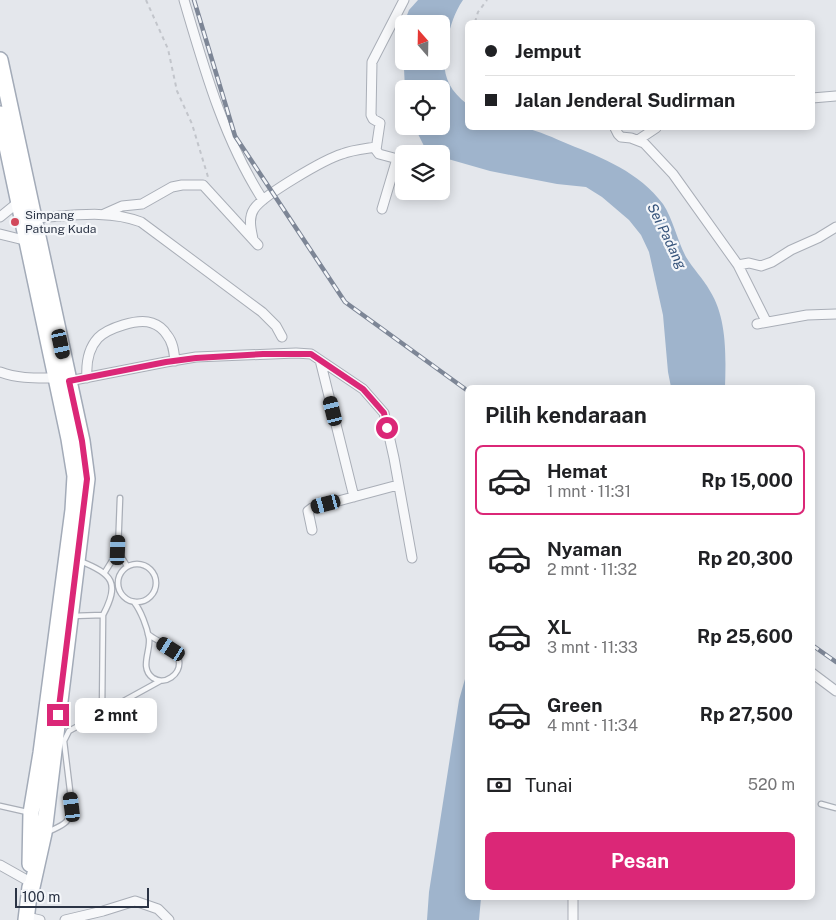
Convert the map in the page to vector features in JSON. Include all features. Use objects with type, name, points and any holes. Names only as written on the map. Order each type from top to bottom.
[{"type":"main road","points":[[0,60],[24,199],[63,380],[82,441],[87,479],[77,560],[64,615],[31,813],[31,919]]},
{"type":"main road","points":[[0,114],[24,199],[34,218],[33,240]]},
{"type":"main road","points":[[31,887],[44,833],[73,510],[75,476],[63,380]]},
{"type":"street","points":[[184,0],[228,133],[263,200]]},
{"type":"street","points":[[382,209],[396,162],[394,158],[377,152],[376,147],[380,123],[371,115],[372,62],[404,0]]},
{"type":"street","points":[[815,98],[836,96]]},
{"type":"street","points":[[616,130],[621,137],[644,143],[673,174],[738,265],[762,323],[808,315],[836,314]]},
{"type":"street","points":[[638,140],[653,130]]},
{"type":"street","points":[[101,215],[122,206],[142,204],[172,187],[203,185],[256,242],[250,222],[254,209],[263,200],[288,182],[341,154],[376,147]]},
{"type":"street","points":[[0,217],[24,199]]},
{"type":"street","points":[[34,218],[101,215],[129,217],[141,222],[262,312],[276,326],[282,337]]},
{"type":"street","points":[[738,265],[749,263],[761,266],[772,262],[836,227]]},
{"type":"street","points":[[0,234],[33,240]]},
{"type":"street","points":[[87,378],[86,364],[96,339],[106,331],[123,325],[145,322],[153,323],[161,328],[169,336],[173,345],[175,361]]},
{"type":"street","points":[[0,372],[11,376],[63,380],[87,378],[196,358],[296,353],[311,354],[363,389],[384,413],[412,558]]},
{"type":"street","points":[[320,360],[354,497]]},
{"type":"street","points":[[312,530],[308,511],[312,508],[398,484]]},
{"type":"street","points":[[815,675],[836,691]]},
{"type":"street","points":[[0,866],[31,887]]},
{"type":"street","points":[[573,900],[573,920]]},
{"type":"street","points":[[65,920],[103,912],[135,901],[158,909],[169,920]]},
{"type":"lane","points":[[105,572],[118,550],[120,498]]},
{"type":"lane","points":[[118,550],[127,566]]},
{"type":"lane","points":[[77,560],[105,572],[112,588],[111,600],[103,616],[102,713]]},
{"type":"lane","points":[[112,588],[126,599],[142,602],[153,593],[156,586],[156,579],[153,573],[148,567],[141,564],[127,566],[122,570],[117,582],[120,594]]},
{"type":"lane","points":[[134,602],[148,634],[149,644],[146,664],[153,678],[160,680]]},
{"type":"lane","points":[[64,615],[103,616]]},
{"type":"lane","points":[[44,833],[64,824],[71,817],[72,807],[64,741],[69,731],[160,680],[176,675],[179,668],[177,655],[148,634]]},
{"type":"lane","points":[[821,804],[836,808]]},
{"type":"lane","points":[[0,806],[31,813]]},
{"type":"path","points":[[146,0],[168,49],[177,92],[192,124],[208,177],[203,185]]},
{"type":"path","points":[[476,20],[478,12],[487,0]]},
{"type":"water","points":[[418,0],[463,0],[450,28],[450,15],[407,15]]},
{"type":"water","points":[[404,70],[445,70],[448,80],[405,80]]},
{"type":"water","name":"Sei Padang","points":[[450,85],[465,102],[465,130],[533,130],[620,167],[643,183],[663,204],[670,216],[686,257],[716,302],[720,313],[724,338],[725,385],[671,385],[663,315],[649,252],[641,235],[629,220],[602,197],[586,187],[557,184],[490,171],[450,160],[450,145],[424,145],[418,135],[450,135]]},
{"type":"water","points":[[465,679],[465,900],[481,900],[479,920],[427,920],[429,892],[459,700]]},
{"type":"railway","points":[[194,0],[235,136],[345,302],[465,389]]},
{"type":"railway","points":[[815,647],[836,662]]},
{"type":"place","name":"Simpang Patung Kuda","points":[[15,222]]},
{"type":"route","points":[[58,715],[87,479],[82,441],[69,381],[196,358],[263,354],[311,354],[363,389],[384,413],[387,428]]}]
